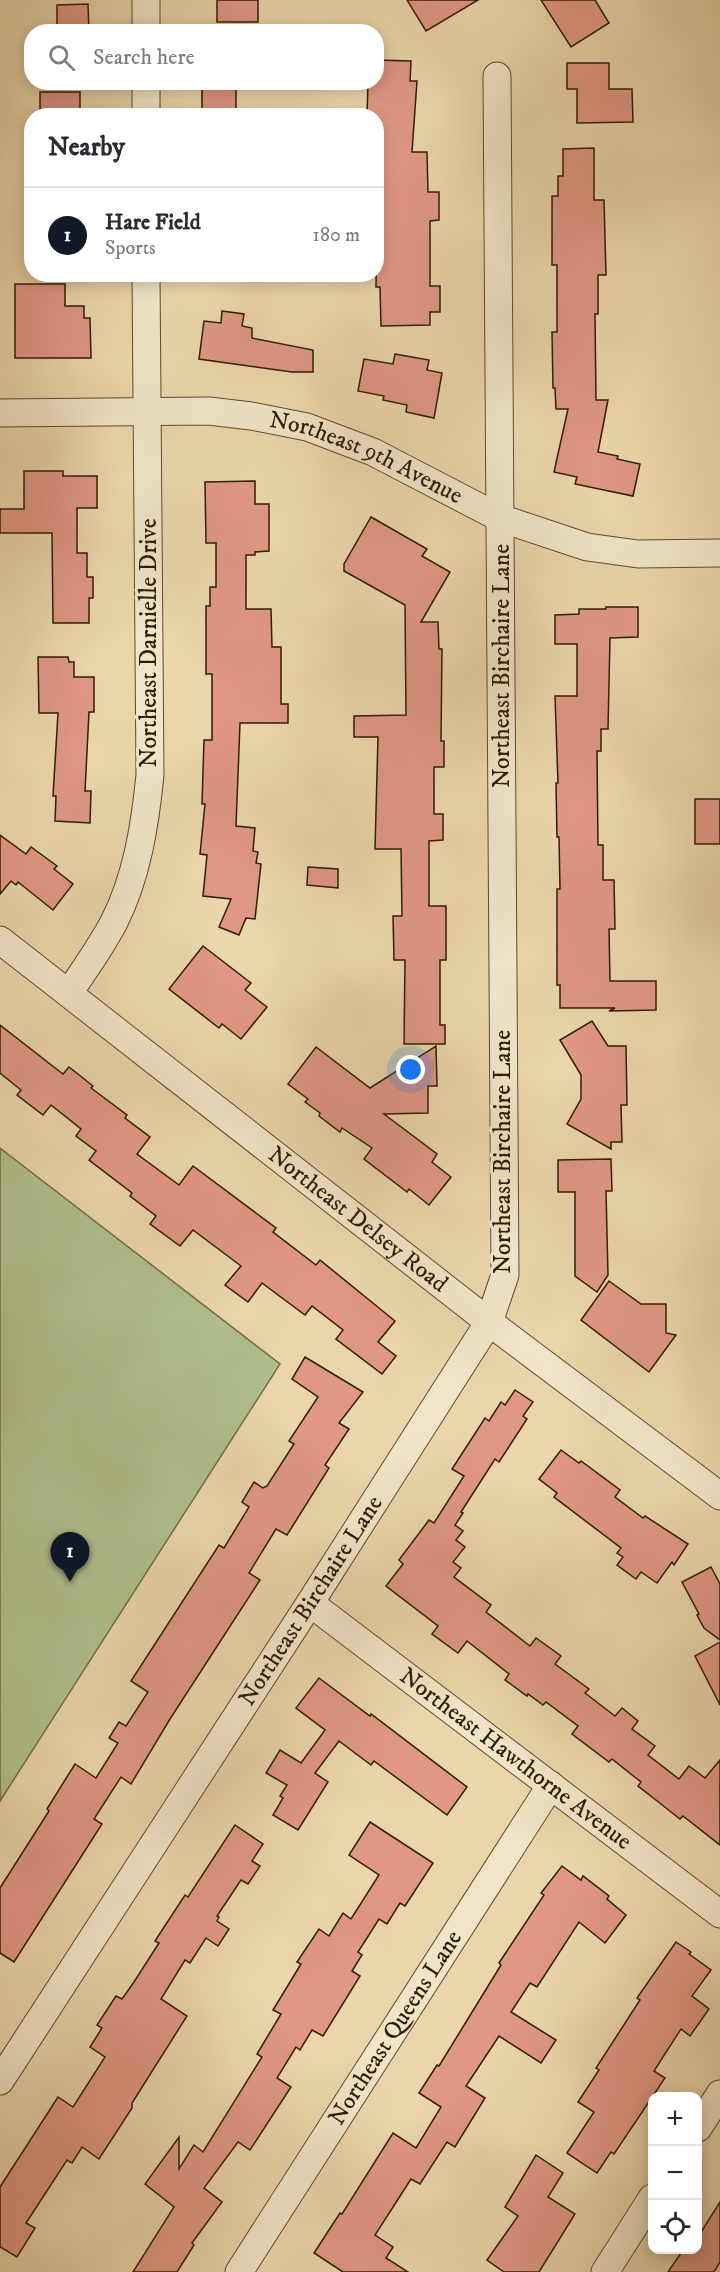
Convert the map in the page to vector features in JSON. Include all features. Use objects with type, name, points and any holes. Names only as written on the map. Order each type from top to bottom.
[{"type":"street","points":[[146,0],[146,24]]},
{"type":"street","name":"Northeast Birchaire Lane","points":[[0,2081],[489,1322],[505,1275],[497,76]]},
{"type":"street","points":[[146,90],[146,108]]},
{"type":"street","name":"Northeast Darnielle Drive","points":[[69,993],[115,920],[139,852],[146,814],[150,774],[147,282]]},
{"type":"street","name":"Northeast 9th Avenue","points":[[0,413],[208,411],[251,416],[307,427],[373,452],[500,518],[587,547],[638,554],[720,553]]},
{"type":"street","name":"Northeast Delsey Road","points":[[0,940],[489,1322],[720,1496]]},
{"type":"street","name":"Northeast Hawthorne Avenue","points":[[310,1603],[720,1914]]},
{"type":"street","name":"Northeast Queens Lane","points":[[244,2270],[551,1785]]},
{"type":"street","points":[[702,2122],[720,2094]]},
{"type":"street","points":[[605,2272],[651,2200]]},
{"type":"green space","points":[[0,1148],[280,1364],[0,1801]]},
{"type":"building","points":[[217,0],[258,0],[258,22],[217,22]]},
{"type":"building","points":[[407,0],[478,0],[426,31]]},
{"type":"building","points":[[541,0],[595,0],[609,23],[571,47]]},
{"type":"building","points":[[88,4],[89,24],[57,24],[57,5]]},
{"type":"building","points":[[384,60],[411,61],[410,81],[417,81],[412,152],[427,152],[428,192],[439,192],[439,220],[430,221],[430,286],[440,286],[440,312],[430,312],[430,325],[381,326],[380,287],[376,287],[376,282],[384,282],[384,108],[367,108],[368,90],[384,90]]},
{"type":"building","points":[[567,63],[609,63],[609,89],[632,89],[633,122],[577,123],[577,89],[567,89]]},
{"type":"building","points":[[202,90],[236,90],[236,108],[202,108]]},
{"type":"building","points":[[40,92],[80,92],[80,108],[40,108]]},
{"type":"building","points":[[594,148],[594,200],[604,200],[606,275],[598,275],[598,314],[595,314],[596,400],[608,400],[598,452],[640,464],[633,496],[575,484],[577,477],[554,472],[568,409],[556,409],[555,388],[553,388],[552,332],[557,332],[557,265],[552,265],[552,196],[558,196],[558,176],[563,176],[563,149]]},
{"type":"building","points":[[15,284],[65,284],[65,306],[84,306],[84,318],[90,318],[91,358],[15,358]]},
{"type":"building","points":[[222,311],[244,314],[242,326],[252,328],[252,338],[313,350],[313,372],[292,372],[199,359],[204,321],[221,323]]},
{"type":"building","points":[[395,354],[429,360],[427,370],[442,373],[434,418],[406,412],[407,405],[383,400],[384,396],[358,391],[364,359],[393,364]]},
{"type":"building","points":[[24,471],[63,471],[63,476],[97,476],[97,508],[77,508],[77,553],[87,553],[87,577],[93,577],[93,598],[89,598],[89,623],[53,623],[52,533],[0,533],[0,509],[24,509]]},
{"type":"building","points":[[255,481],[255,504],[269,504],[269,551],[246,555],[246,609],[271,609],[272,647],[281,647],[281,704],[288,704],[288,723],[240,723],[236,826],[255,828],[253,851],[258,852],[256,863],[261,864],[255,919],[246,918],[239,935],[219,927],[231,899],[203,896],[207,855],[200,854],[205,804],[202,804],[204,740],[212,740],[212,674],[206,674],[206,606],[210,606],[210,587],[216,587],[216,543],[206,543],[205,482]]},
{"type":"building","points":[[371,517],[427,549],[422,556],[450,572],[421,622],[438,622],[439,649],[442,649],[441,741],[444,741],[444,767],[434,767],[434,814],[443,814],[443,840],[429,841],[429,906],[446,906],[446,960],[440,960],[440,1025],[445,1025],[445,1044],[404,1044],[405,960],[394,960],[393,916],[402,916],[401,849],[375,849],[378,737],[354,737],[354,716],[406,715],[405,605],[344,571],[344,564]]},
{"type":"building","points":[[606,607],[638,607],[638,637],[610,638],[608,729],[601,729],[601,751],[597,751],[598,845],[603,845],[603,880],[614,880],[615,929],[609,929],[610,981],[656,981],[656,1010],[609,1011],[615,1008],[560,1008],[560,985],[557,985],[557,889],[560,889],[555,696],[577,696],[577,644],[555,644],[555,615],[579,614],[579,609],[606,609]]},
{"type":"building","points":[[38,657],[68,657],[69,662],[74,662],[74,677],[94,677],[94,712],[89,712],[85,791],[91,791],[90,823],[55,821],[56,796],[53,796],[58,713],[39,713]]},
{"type":"building","points":[[695,799],[720,799],[720,844],[695,844]]},
{"type":"building","points":[[0,835],[26,854],[31,847],[57,866],[54,869],[73,884],[53,910],[18,882],[16,885],[11,881],[0,894]]},
{"type":"building","points":[[308,867],[338,869],[338,888],[307,885]]},
{"type":"building","points":[[203,946],[251,983],[245,990],[267,1007],[241,1039],[222,1024],[219,1028],[169,989]]},
{"type":"building","points":[[592,1021],[608,1046],[626,1046],[627,1105],[621,1105],[622,1142],[611,1142],[611,1149],[567,1124],[581,1099],[581,1075],[560,1040]]},
{"type":"building","points":[[0,1025],[63,1074],[69,1067],[93,1086],[91,1088],[127,1115],[125,1118],[150,1137],[137,1154],[179,1185],[193,1166],[276,1228],[273,1232],[316,1265],[320,1260],[395,1321],[378,1342],[396,1356],[382,1374],[336,1339],[343,1330],[312,1306],[305,1315],[262,1283],[248,1302],[225,1285],[241,1266],[193,1230],[180,1246],[150,1224],[156,1216],[130,1196],[132,1193],[89,1160],[96,1151],[76,1136],[81,1129],[51,1105],[43,1115],[17,1095],[21,1090],[0,1073]]},
{"type":"building","points":[[436,1046],[437,1086],[428,1086],[428,1113],[384,1114],[437,1154],[432,1162],[451,1177],[429,1205],[409,1189],[407,1192],[364,1159],[372,1148],[342,1128],[340,1132],[319,1116],[320,1113],[305,1102],[308,1099],[288,1084],[316,1047],[370,1088]]},
{"type":"building","points":[[611,1159],[612,1191],[606,1191],[608,1275],[597,1292],[575,1276],[575,1192],[558,1192],[558,1160]]},
{"type":"building","points":[[609,1281],[641,1304],[666,1304],[666,1333],[676,1335],[649,1372],[581,1320]]},
{"type":"building","points":[[305,1357],[363,1392],[339,1423],[349,1429],[325,1465],[329,1468],[287,1535],[276,1529],[249,1573],[260,1580],[131,1784],[121,1777],[94,1819],[102,1824],[14,1962],[0,1953],[0,1888],[49,1811],[47,1809],[75,1764],[96,1778],[118,1743],[109,1738],[119,1722],[126,1726],[148,1692],[131,1681],[219,1545],[224,1548],[249,1507],[242,1502],[254,1482],[263,1488],[267,1486],[294,1444],[289,1441],[318,1397],[292,1379]]},
{"type":"building","points":[[515,1390],[533,1402],[523,1416],[527,1419],[499,1462],[495,1459],[455,1525],[463,1531],[456,1540],[465,1547],[453,1562],[461,1568],[454,1577],[491,1605],[486,1612],[530,1646],[536,1638],[561,1656],[555,1664],[589,1689],[585,1693],[615,1716],[622,1708],[638,1721],[632,1729],[655,1746],[648,1755],[679,1779],[689,1766],[705,1778],[720,1760],[720,1845],[683,1816],[680,1819],[638,1786],[641,1782],[612,1759],[609,1762],[572,1734],[578,1726],[546,1702],[543,1705],[505,1680],[509,1674],[467,1641],[458,1653],[432,1634],[438,1626],[386,1586],[403,1564],[399,1560],[429,1520],[434,1523],[464,1476],[452,1469],[485,1418],[489,1421],[501,1402],[505,1405]]},
{"type":"building","points":[[561,1450],[579,1463],[581,1461],[620,1490],[615,1497],[643,1518],[645,1516],[688,1544],[674,1565],[672,1562],[657,1583],[641,1572],[636,1579],[617,1565],[623,1557],[617,1553],[621,1548],[554,1497],[557,1493],[539,1479]]},
{"type":"building","points":[[711,1567],[720,1584],[720,1640],[704,1628],[682,1582]]},
{"type":"building","points":[[720,1642],[720,1705],[695,1656]]},
{"type":"building","points":[[319,1678],[370,1716],[371,1714],[467,1787],[447,1815],[374,1761],[371,1765],[339,1741],[315,1773],[328,1782],[298,1830],[273,1815],[283,1798],[280,1796],[287,1785],[266,1773],[280,1750],[301,1763],[325,1730],[296,1708]]},
{"type":"building","points":[[370,1822],[433,1863],[405,1906],[400,1903],[387,1924],[379,1919],[358,1952],[362,1955],[352,1971],[360,1976],[323,2036],[312,2030],[300,2050],[296,2047],[277,2078],[291,2087],[250,2150],[238,2142],[204,2188],[222,2202],[192,2243],[194,2245],[177,2272],[133,2272],[174,2207],[145,2184],[179,2137],[179,2169],[194,2145],[203,2152],[262,2057],[257,2054],[281,2014],[273,2010],[301,1964],[297,1962],[319,1929],[329,1936],[343,1913],[351,1919],[379,1875],[349,1855]]},
{"type":"building","points":[[235,1825],[263,1844],[252,1861],[260,1866],[248,1884],[241,1880],[217,1916],[219,1917],[217,1921],[229,1929],[218,1946],[206,1938],[190,1963],[185,1960],[161,1999],[187,2016],[99,2159],[82,2147],[72,2163],[67,2160],[26,2223],[35,2228],[17,2257],[0,2247],[0,2187],[58,2097],[73,2107],[105,2057],[90,2047],[102,2028],[97,2025],[116,1996],[122,1999],[134,1982],[159,1943],[155,1941],[185,1895],[188,1897]]},
{"type":"building","points":[[562,1866],[581,1880],[583,1876],[609,1896],[607,1899],[626,1915],[605,1943],[579,1922],[537,1987],[530,1983],[511,2012],[556,2040],[541,2063],[499,2036],[466,2086],[485,2098],[455,2147],[447,2142],[420,2184],[411,2179],[375,2235],[393,2247],[386,2258],[408,2272],[343,2272],[314,2253],[340,2213],[342,2214],[393,2133],[416,2148],[441,2107],[419,2093],[437,2065],[439,2066],[501,1965],[499,1963],[544,1895],[541,1893]]},
{"type":"building","points":[[676,1942],[711,1970],[692,1996],[709,2009],[690,2036],[681,2029],[654,2071],[665,2078],[656,2092],[648,2092],[648,2103],[614,2154],[611,2152],[597,2173],[567,2153],[594,2112],[578,2102],[599,2070],[596,2068],[640,2000],[637,1998]]},
{"type":"building","points":[[536,2155],[563,2173],[548,2197],[575,2214],[539,2272],[504,2272],[487,2260],[518,2216],[505,2207]]},
{"type":"building","points":[[720,2202],[720,2262],[714,2272],[668,2272],[680,2254],[702,2254],[702,2231]]},
{"type":"place","name":"Hare Field","points":[[70,1582]]}]
